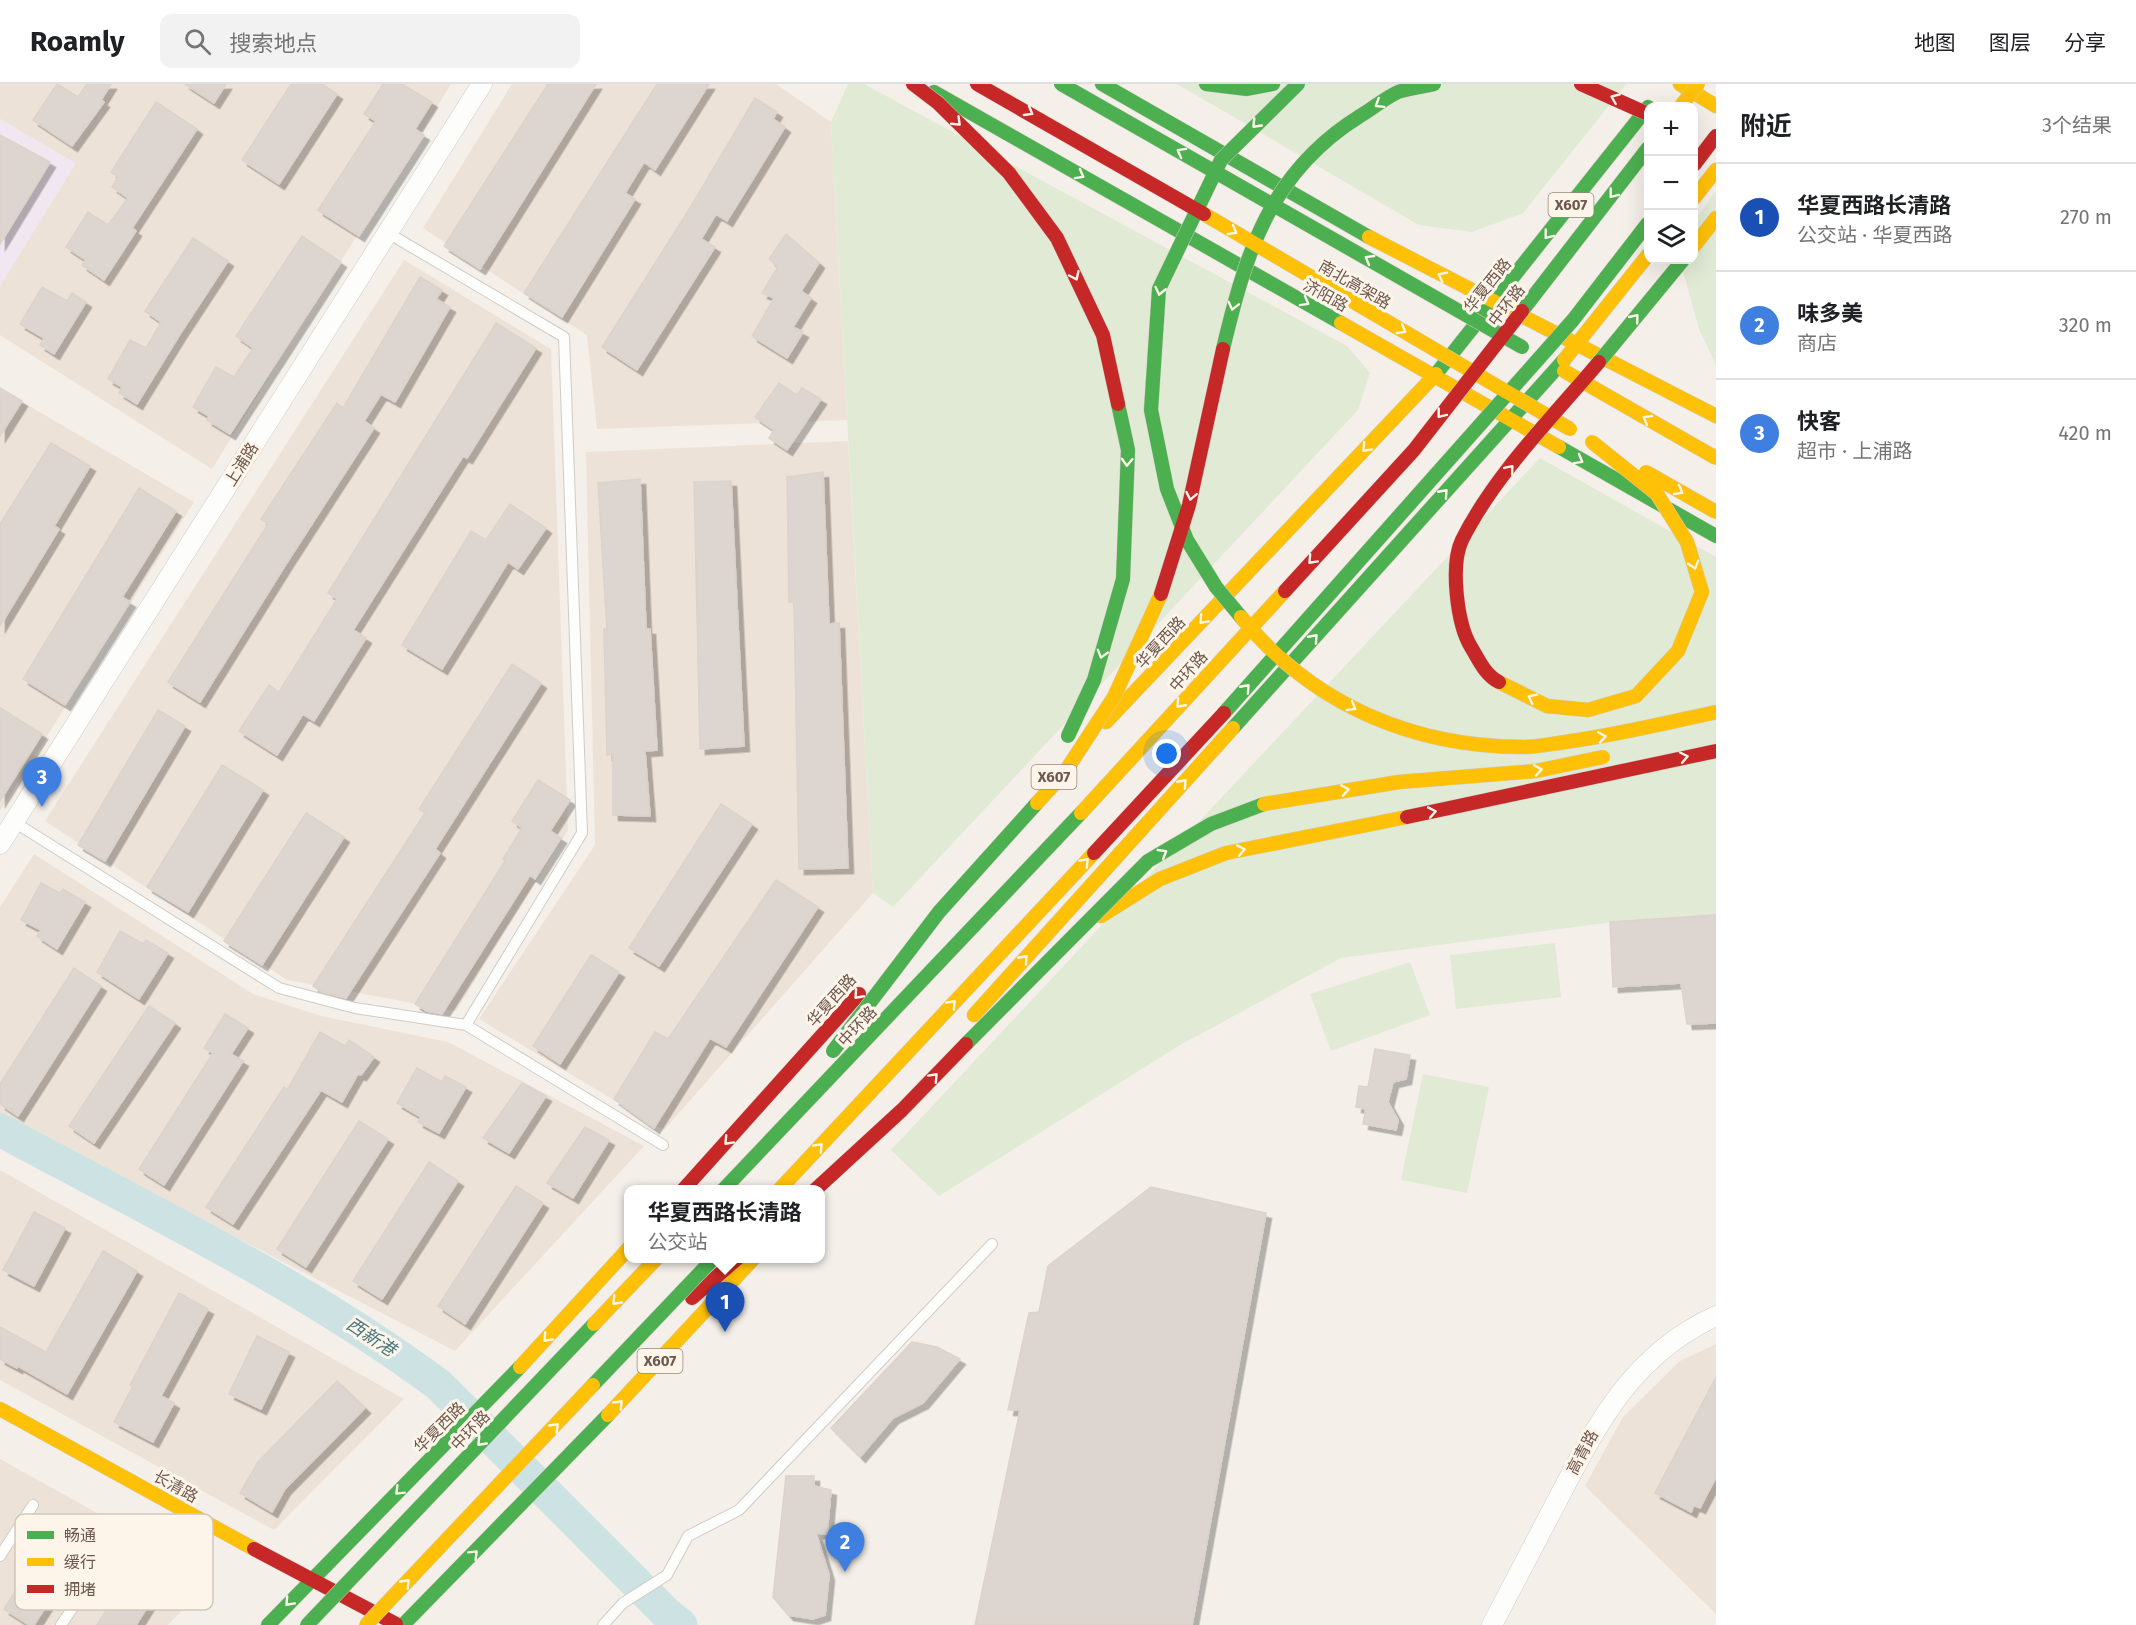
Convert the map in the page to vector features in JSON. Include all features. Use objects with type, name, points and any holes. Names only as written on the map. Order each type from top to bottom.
[{"type":"main road","points":[[913,84],[938,103],[1009,173],[1057,238],[1103,335],[1128,450],[1123,579],[1094,680],[1036,804]]},
{"type":"main road","name":"济阳路","points":[[920,84],[1716,536]]},
{"type":"main road","name":"南北高架路","points":[[977,84],[1023,108],[1592,442],[1716,512]]},
{"type":"main road","name":"南北高架路","points":[[1061,84],[1716,458]]},
{"type":"main road","points":[[1102,84],[1383,245],[1716,416]]},
{"type":"main road","points":[[1206,84],[1247,89],[1274,84]]},
{"type":"main road","points":[[1298,84],[1221,160],[1159,289],[1151,410],[1167,489],[1187,540],[1216,587],[1262,643],[1311,684],[1372,719],[1441,740],[1525,747],[1609,736],[1716,710]]},
{"type":"main road","points":[[779,1131],[868,1002],[939,912],[1065,772],[1114,697],[1157,608],[1189,505],[1206,417],[1237,290],[1261,226],[1293,172],[1333,133],[1399,92],[1434,84]]},
{"type":"main road","points":[[1581,84],[1644,112]]},
{"type":"main road","points":[[1680,84],[1716,106]]},
{"type":"main road","points":[[1684,102],[1698,84]]},
{"type":"main road","name":"华夏西路","points":[[687,1185],[1015,818],[1435,375],[1644,113]]},
{"type":"main road","points":[[1698,160],[1716,136]]},
{"type":"main road","name":"中环路","points":[[728,1185],[1073,821],[1414,450],[1644,153]]},
{"type":"main road","points":[[1698,155],[1716,171],[1698,193]]},
{"type":"main road","points":[[1698,241],[1716,218]]},
{"type":"main road","points":[[784,1185],[1197,743],[1573,320],[1644,228]]},
{"type":"main road","points":[[821,1185],[1510,421],[1577,345],[1644,260]]},
{"type":"main road","points":[[1592,442],[1657,494],[1687,542],[1702,592],[1678,651],[1636,696],[1588,710],[1547,706],[1490,677],[1463,633],[1455,578],[1461,542],[1498,483],[1680,264]]},
{"type":"main road","points":[[1664,739],[1716,710]]},
{"type":"main road","points":[[1076,931],[1161,879],[1226,853],[1455,808],[1716,750]]},
{"type":"main road","points":[[821,1185],[902,1110],[1076,931],[1148,861],[1210,824],[1266,803],[1399,782],[1536,771],[1615,755]]},
{"type":"main road","name":"华夏西路","points":[[268,1625],[496,1393],[624,1253]]},
{"type":"main road","name":"中环路","points":[[307,1625],[652,1263]]},
{"type":"main road","points":[[366,1625],[709,1263]]},
{"type":"main road","points":[[620,1359],[732,1263]]},
{"type":"main road","name":"X607","points":[[401,1625],[565,1461],[749,1263]]},
{"type":"main road","name":"长清路","points":[[0,1408],[191,1514]]},
{"type":"main road","name":"长清路","points":[[213,1526],[310,1580],[401,1625]]},
{"type":"street","name":"上浦路","points":[[0,844],[482,84]]},
{"type":"street","name":"高青路","points":[[1492,1625],[1609,1406],[1634,1376],[1669,1344],[1716,1316]]},
{"type":"lane","points":[[388,233],[564,337],[582,833],[466,1025]]},
{"type":"lane","points":[[14,822],[279,988],[354,1008],[466,1025],[663,1146]]},
{"type":"lane","points":[[603,1625],[624,1603],[667,1575],[688,1536],[739,1510],[992,1244]]},
{"type":"lane","points":[[27,1514],[33,1504]]},
{"type":"lane","points":[[0,1556],[15,1532]]},
{"type":"lane","points":[[61,1625],[71,1610]]},
{"type":"shaded area","points":[[0,84],[451,84],[212,469],[0,335],[0,286],[75,164],[0,119]]},
{"type":"shaded area","points":[[512,84],[776,84],[831,122],[847,420],[597,429],[587,335],[423,228]]},
{"type":"shaded area","points":[[0,119],[76,163],[0,286]]},
{"type":"shaded area","points":[[404,260],[551,349],[568,830],[456,1011],[287,980],[45,821]]},
{"type":"shaded area","points":[[0,389],[194,502],[0,811]]},
{"type":"shaded area","points":[[848,441],[873,893],[664,1130],[479,1019],[595,845],[586,452]]},
{"type":"shaded area","points":[[34,854],[253,994],[321,1016],[448,1042],[644,1146],[455,1351],[0,1115],[0,907]]},
{"type":"shaded area","points":[[0,1170],[404,1399],[274,1530],[0,1380]]},
{"type":"shaded area","points":[[1716,1344],[1716,1614],[1585,1486],[1623,1417],[1680,1361]]},
{"type":"shaded area","points":[[0,1459],[99,1514],[15,1514],[15,1610],[182,1610],[168,1625],[0,1625]]},
{"type":"green space","points":[[848,84],[864,84],[1347,346],[1370,373],[1358,410],[893,907],[873,893],[831,122]]},
{"type":"green space","points":[[1177,84],[1626,84],[1523,213],[1472,232],[1419,225]]},
{"type":"green space","points":[[1716,191],[1716,365],[1699,329],[1681,264],[1698,264],[1698,216]]},
{"type":"green space","points":[[1540,458],[1716,557],[1716,915],[1620,921],[1341,958],[1180,1045],[939,1196],[891,1150]]},
{"type":"green space","points":[[1555,943],[1561,997],[1456,1009],[1450,955]]},
{"type":"green space","points":[[1410,962],[1430,1015],[1331,1051],[1310,994]]},
{"type":"green space","points":[[1423,1074],[1489,1087],[1467,1193],[1401,1180]]},
{"type":"building","points":[[57,84],[78,97],[87,84],[111,84],[101,100],[104,102],[72,146],[33,120]]},
{"type":"building","points":[[185,84],[226,84],[214,103]]},
{"type":"building","points":[[291,84],[322,84],[337,94],[279,184],[242,160]]},
{"type":"building","points":[[383,84],[402,84],[432,102],[415,129],[424,135],[359,236],[318,210],[376,121],[364,114]]},
{"type":"building","points":[[548,84],[596,84],[480,269],[444,246]]},
{"type":"building","points":[[657,84],[709,84],[655,170],[644,162],[625,193],[635,199],[562,317],[524,293]]},
{"type":"building","points":[[755,98],[777,112],[773,119],[785,127],[727,221],[716,214],[701,239],[715,247],[637,370],[602,347],[690,208]]},
{"type":"building","points":[[156,102],[197,129],[132,228],[136,231],[104,280],[82,265],[86,260],[66,247],[88,212],[108,225],[128,198],[112,187],[118,177],[111,172]]},
{"type":"building","points":[[0,135],[50,162],[0,244]]},
{"type":"building","points":[[786,234],[819,263],[801,291],[811,298],[793,327],[803,332],[787,358],[752,336],[774,298],[762,293],[778,267],[769,259]]},
{"type":"building","points":[[302,236],[341,262],[230,434],[207,420],[209,416],[193,407],[216,367],[234,377],[253,348],[236,336]]},
{"type":"building","points":[[193,238],[228,261],[137,404],[119,393],[122,387],[108,379],[130,340],[146,348],[161,322],[145,311]]},
{"type":"building","points":[[420,277],[442,290],[436,299],[450,307],[395,402],[381,394],[364,421],[374,428],[200,702],[168,682],[268,524],[261,519],[337,403],[343,408]]},
{"type":"building","points":[[42,287],[67,301],[72,293],[86,302],[54,354],[40,345],[44,338],[20,324]]},
{"type":"building","points":[[496,323],[536,348],[467,458],[463,456],[353,630],[366,638],[314,721],[303,714],[277,755],[239,731],[269,685],[279,692],[337,599],[328,593]]},
{"type":"building","points":[[779,383],[797,395],[802,388],[821,399],[787,450],[769,438],[774,430],[755,417]]},
{"type":"building","points":[[0,388],[22,401],[0,436]]},
{"type":"building","points":[[51,443],[90,466],[54,526],[59,529],[0,626],[0,524]]},
{"type":"building","points":[[823,472],[829,624],[839,623],[848,868],[799,869],[794,602],[789,602],[787,477]]},
{"type":"building","points":[[640,479],[646,629],[650,629],[657,750],[645,751],[650,816],[613,815],[613,754],[607,755],[604,629],[607,629],[598,483]]},
{"type":"building","points":[[731,481],[744,746],[700,749],[694,482]]},
{"type":"building","points":[[139,488],[176,511],[122,597],[130,602],[65,705],[23,679]]},
{"type":"building","points":[[510,504],[546,528],[518,569],[508,562],[442,669],[402,645],[471,531],[486,540]]},
{"type":"building","points":[[512,664],[541,683],[435,849],[440,853],[346,998],[322,992],[313,986],[425,813],[419,809]]},
{"type":"building","points":[[0,708],[42,734],[0,801]]},
{"type":"building","points":[[158,710],[185,726],[105,861],[78,845]]},
{"type":"building","points":[[222,765],[263,790],[188,912],[147,887]]},
{"type":"building","points":[[538,780],[570,800],[550,831],[561,838],[535,879],[530,875],[442,1014],[427,1011],[415,1004],[505,861],[503,859],[522,828],[512,821]]},
{"type":"building","points":[[721,804],[752,824],[659,966],[629,948]]},
{"type":"building","points":[[306,813],[344,837],[262,965],[224,941]]},
{"type":"building","points":[[776,880],[818,907],[726,1047],[710,1038],[654,1128],[614,1099],[655,1032],[668,1039]]},
{"type":"building","points":[[41,883],[60,893],[63,889],[85,902],[57,949],[37,936],[41,930],[21,920]]},
{"type":"building","points":[[1716,915],[1716,1023],[1687,1024],[1681,983],[1613,987],[1610,922]]},
{"type":"building","points":[[120,931],[143,944],[146,940],[168,953],[139,999],[97,972]]},
{"type":"building","points":[[591,955],[619,972],[560,1064],[533,1046]]},
{"type":"building","points":[[74,968],[101,986],[18,1116],[0,1104],[0,1084]]},
{"type":"building","points":[[149,1006],[175,1023],[94,1143],[69,1126]]},
{"type":"building","points":[[225,1014],[248,1028],[231,1054],[243,1061],[164,1185],[139,1169],[213,1053],[204,1048]]},
{"type":"building","points":[[320,1032],[345,1046],[349,1040],[374,1057],[361,1075],[358,1074],[342,1102],[321,1090],[233,1224],[206,1207],[284,1087],[287,1090]]},
{"type":"building","points":[[1375,1049],[1410,1055],[1406,1079],[1393,1082],[1388,1102],[1398,1120],[1396,1130],[1363,1124],[1366,1109],[1356,1107],[1359,1086],[1368,1087]]},
{"type":"building","points":[[417,1068],[442,1082],[445,1076],[466,1087],[439,1133],[418,1122],[421,1117],[397,1103]]},
{"type":"building","points":[[522,1083],[546,1096],[509,1153],[483,1138]]},
{"type":"building","points":[[359,1121],[388,1139],[306,1267],[277,1249]]},
{"type":"building","points":[[585,1127],[609,1140],[573,1198],[547,1183]]},
{"type":"building","points":[[429,1162],[458,1181],[382,1299],[353,1281]]},
{"type":"building","points":[[516,1186],[543,1203],[465,1324],[438,1306]]},
{"type":"building","points":[[1151,1187],[1266,1213],[1192,1625],[975,1625],[1020,1410],[1008,1410],[1029,1313],[1039,1312],[1048,1266]]},
{"type":"building","points":[[34,1212],[65,1228],[34,1286],[3,1270]]},
{"type":"building","points":[[103,1251],[137,1271],[67,1394],[18,1366],[17,1368],[0,1359],[0,1327],[46,1352]]},
{"type":"building","points":[[179,1293],[208,1309],[161,1396],[174,1403],[153,1442],[114,1422],[133,1386],[130,1385]]},
{"type":"building","points":[[257,1336],[289,1352],[261,1409],[229,1394]]},
{"type":"building","points":[[912,1342],[937,1347],[960,1359],[923,1403],[893,1418],[860,1457],[831,1428]]},
{"type":"building","points":[[1716,1377],[1716,1477],[1700,1508],[1694,1505],[1691,1512],[1655,1493]]},
{"type":"building","points":[[337,1381],[365,1408],[285,1489],[272,1512],[240,1493],[258,1462]]},
{"type":"building","points":[[786,1476],[814,1476],[814,1486],[831,1490],[827,1534],[816,1533],[829,1575],[825,1615],[813,1619],[788,1615],[773,1597]]},
{"type":"building","points":[[15,1592],[15,1610],[44,1610],[34,1625],[29,1625],[4,1609]]},
{"type":"building","points":[[106,1610],[145,1610],[136,1625],[97,1625]]},
{"type":"waterway","name":"西新港","points":[[0,1130],[279,1281],[387,1348],[439,1385],[667,1614],[681,1625]]},
{"type":"traffic: fast","points":[[1061,84],[1522,347]]},
{"type":"traffic: fast","points":[[1102,84],[1369,237]]},
{"type":"traffic: fast","points":[[1206,84],[1247,89],[1273,84]]},
{"type":"traffic: fast","points":[[1241,617],[1216,587],[1187,540],[1167,489],[1151,410],[1159,289],[1221,160],[1298,84]]},
{"type":"traffic: fast","points":[[1223,349],[1241,280],[1253,247],[1266,217],[1283,189],[1304,162],[1329,138],[1388,97],[1398,92],[1434,84]]},
{"type":"traffic: fast","points":[[934,92],[1341,323]]},
{"type":"traffic: fast","points":[[1436,374],[1644,112]]},
{"type":"traffic: fast","points":[[1522,311],[1644,153]]},
{"type":"traffic: fast","points":[[1224,713],[1573,320],[1644,228]]},
{"type":"traffic: fast","points":[[1599,362],[1680,264]]},
{"type":"traffic: fast","points":[[1233,728],[1564,360]]},
{"type":"traffic: fast","points":[[1068,736],[1094,680],[1123,579],[1128,450],[1118,404]]},
{"type":"traffic: fast","points":[[1559,447],[1716,536]]},
{"type":"traffic: fast","points":[[833,1051],[939,912],[1037,803]]},
{"type":"traffic: fast","points":[[966,1044],[1148,861],[1211,824],[1264,804]]},
{"type":"traffic: fast","points":[[728,1185],[1081,813]]},
{"type":"traffic: fast","points":[[593,1385],[709,1263]]},
{"type":"traffic: fast","points":[[307,1625],[594,1324]]},
{"type":"traffic: fast","points":[[268,1625],[520,1367]]},
{"type":"traffic: fast","points":[[403,1625],[608,1415]]},
{"type":"traffic: slow","points":[[1680,84],[1716,106]]},
{"type":"traffic: slow","points":[[1684,102],[1698,84]]},
{"type":"traffic: slow","points":[[1698,193],[1716,170]]},
{"type":"traffic: slow","points":[[1204,214],[1570,429]]},
{"type":"traffic: slow","points":[[1698,241],[1716,218]]},
{"type":"traffic: slow","points":[[1369,237],[1716,416]]},
{"type":"traffic: slow","points":[[1564,360],[1644,260]]},
{"type":"traffic: slow","points":[[1341,323],[1559,447]]},
{"type":"traffic: slow","points":[[1564,371],[1716,458]]},
{"type":"traffic: slow","points":[[1106,722],[1436,374]]},
{"type":"traffic: slow","points":[[1499,682],[1547,706],[1588,710],[1636,696],[1678,651],[1702,592],[1687,542],[1657,494],[1592,442]]},
{"type":"traffic: slow","points":[[1646,472],[1716,512]]},
{"type":"traffic: slow","points":[[1081,813],[1285,591]]},
{"type":"traffic: slow","points":[[1037,803],[1065,772],[1114,697],[1161,594]]},
{"type":"traffic: slow","points":[[1241,617],[1269,648],[1299,674],[1332,696],[1367,715],[1404,729],[1443,739],[1483,745],[1524,747],[1584,739],[1716,712]]},
{"type":"traffic: slow","points":[[974,1015],[1233,728]]},
{"type":"traffic: slow","points":[[1264,804],[1399,782],[1536,771],[1603,757]]},
{"type":"traffic: slow","points":[[1101,916],[1160,879],[1226,853],[1407,817]]},
{"type":"traffic: slow","points":[[784,1185],[1094,853]]},
{"type":"traffic: slow","points":[[520,1367],[624,1253]]},
{"type":"traffic: slow","points":[[594,1324],[652,1263]]},
{"type":"traffic: slow","points":[[608,1415],[749,1263]]},
{"type":"traffic: slow","points":[[366,1625],[593,1385]]},
{"type":"traffic: slow","points":[[0,1409],[190,1514]]},
{"type":"traffic: slow","points":[[213,1526],[254,1549]]},
{"type":"traffic: jam","points":[[913,84],[938,103],[1009,173],[1057,238],[1103,335],[1118,404]]},
{"type":"traffic: jam","points":[[977,84],[1204,214]]},
{"type":"traffic: jam","points":[[1581,84],[1644,112]]},
{"type":"traffic: jam","points":[[1698,160],[1716,136]]},
{"type":"traffic: jam","points":[[1285,591],[1414,450],[1522,311]]},
{"type":"traffic: jam","points":[[1161,594],[1189,505],[1223,349]]},
{"type":"traffic: jam","points":[[1499,682],[1483,667],[1466,637],[1457,594],[1458,551],[1475,516],[1507,469],[1599,362]]},
{"type":"traffic: jam","points":[[1094,853],[1224,713]]},
{"type":"traffic: jam","points":[[1407,817],[1716,751]]},
{"type":"traffic: jam","points":[[687,1185],[859,994]]},
{"type":"traffic: jam","points":[[820,1185],[902,1110],[966,1044]]},
{"type":"traffic: jam","points":[[692,1298],[732,1263]]},
{"type":"traffic: jam","points":[[254,1549],[396,1624]]},
{"type":"place","name":"快客","points":[[42,807]]},
{"type":"place","name":"华夏西路长清路","points":[[725,1332]]},
{"type":"place","name":"味多美","points":[[845,1572]]}]
